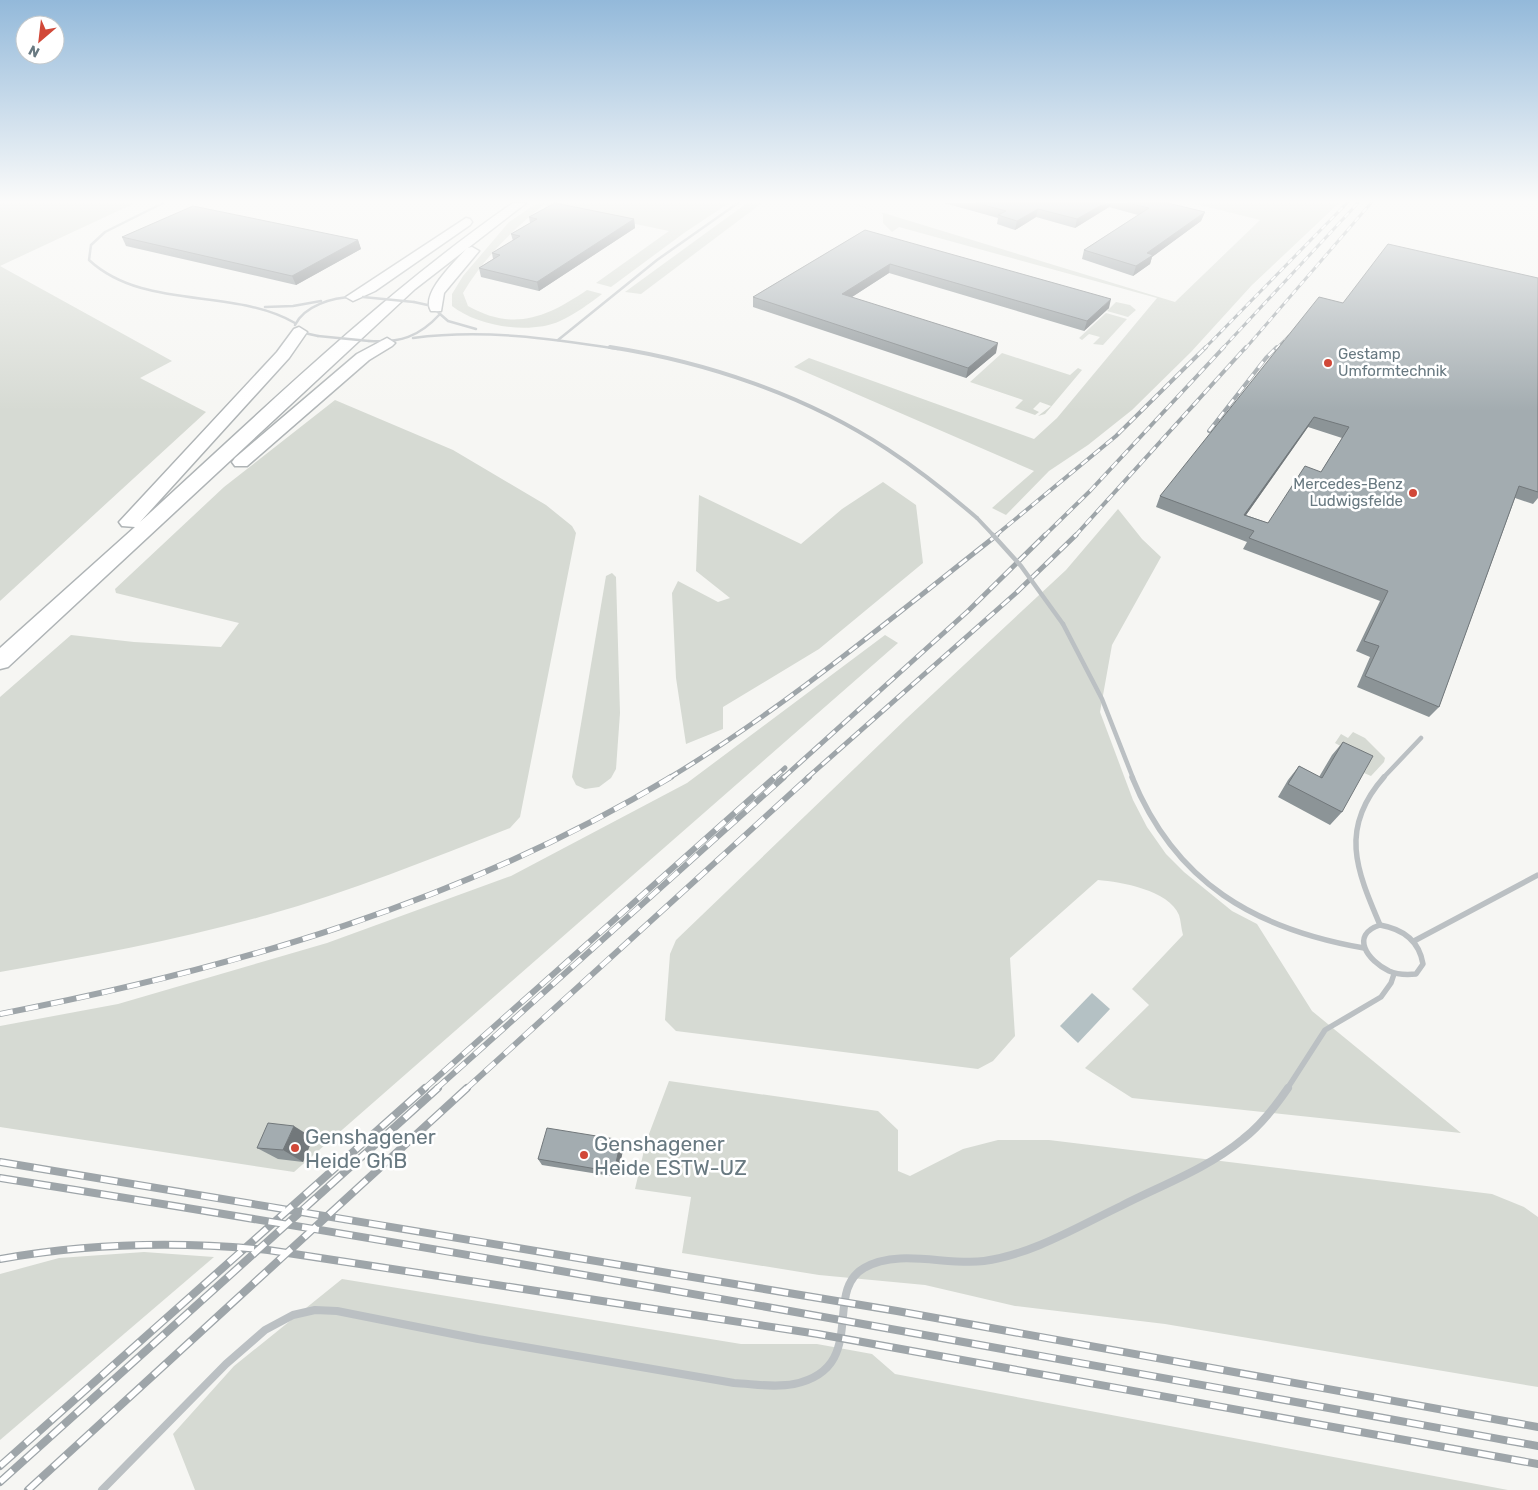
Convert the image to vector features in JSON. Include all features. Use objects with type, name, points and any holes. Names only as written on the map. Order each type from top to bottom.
[{"type":"highway","points":[[358,297],[393,273]]},
{"type":"highway","points":[[0,640],[373,308],[417,273]]},
{"type":"highway","points":[[0,662],[106,566],[185,490],[427,273]]},
{"type":"highway","points":[[438,311],[436,297],[441,286],[453,273]]},
{"type":"highway","points":[[112,541],[283,355],[297,327]]},
{"type":"highway","points":[[106,566],[156,532],[230,472],[363,357],[387,343]]},
{"type":"street","points":[[104,273],[144,288],[221,304],[256,307],[293,306],[340,296],[414,302],[438,311],[456,324],[491,332],[616,347],[669,358],[727,374],[797,400],[843,422],[894,452],[939,485],[977,518],[1021,566],[1063,624],[1098,691],[1144,806],[1164,838],[1183,861],[1220,893],[1260,917],[1307,937],[1364,948]]},
{"type":"street","points":[[558,340],[580,320],[641,273]]},
{"type":"street","points":[[297,327],[321,301]]},
{"type":"street","points":[[256,307],[278,313],[297,327],[318,336],[368,342],[387,343],[449,333],[491,332]]},
{"type":"street","points":[[413,338],[422,333],[438,311]]},
{"type":"street","points":[[1380,925],[1368,899],[1355,861],[1353,844],[1356,824],[1367,798],[1400,758],[1421,738]]},
{"type":"street","points":[[1414,941],[1538,875]]},
{"type":"street","points":[[1380,925],[1398,929],[1414,941],[1423,957],[1420,970],[1409,976],[1394,974],[1376,964],[1364,948],[1363,934],[1367,929],[1380,925]]},
{"type":"street","points":[[102,1490],[246,1344],[280,1320],[315,1310],[337,1311],[478,1339],[734,1383],[775,1385],[801,1383],[830,1367],[836,1358],[841,1344],[847,1298],[854,1277],[861,1269],[880,1260],[976,1262],[1018,1253],[1055,1238],[1206,1163],[1260,1125],[1276,1105],[1328,1027],[1382,998],[1390,990],[1394,974]]},
{"type":"shaded area","points":[[0,273],[12,273],[172,361],[140,378],[206,412],[0,601]]},
{"type":"shaded area","points":[[466,273],[477,273],[463,293],[468,306],[485,314],[500,318],[530,318],[544,314],[558,308],[587,290],[602,294],[582,309],[560,321],[547,325],[519,328],[475,319],[452,306],[452,294]]},
{"type":"shaded area","points":[[611,273],[631,273],[611,287],[596,283]]},
{"type":"shaded area","points":[[652,273],[670,273],[641,294],[625,292]]},
{"type":"shaded area","points":[[1064,273],[1079,273],[1175,302],[1206,273],[1265,273],[1191,352],[1132,410],[1088,445],[1049,471],[1006,515],[992,508],[1034,471],[794,367],[809,358],[1034,439],[1057,418],[1157,298]]},
{"type":"shaded area","points":[[1116,302],[1130,305],[1136,310],[1128,317],[1107,311]]},
{"type":"shaded area","points":[[1106,313],[1127,319],[1103,345],[1093,344],[1100,337],[1089,334],[1082,340],[1079,338]]},
{"type":"shaded area","points":[[1002,353],[1070,375],[1078,368],[1082,370],[1045,414],[1038,416],[1051,406],[1040,402],[1033,409],[1039,412],[1035,415],[1015,408],[1023,400],[970,382]]},
{"type":"shaded area","points":[[335,400],[453,450],[546,505],[572,526],[576,533],[520,817],[510,828],[390,875],[298,906],[168,940],[0,972],[0,697],[71,635],[134,642],[221,647],[239,623],[116,593],[115,589],[224,487]]},
{"type":"shaded area","points":[[883,482],[916,505],[923,563],[819,649],[723,707],[723,729],[686,744],[676,678],[672,593],[678,581],[718,602],[730,598],[696,571],[699,495],[801,544],[842,509]]},
{"type":"shaded area","points":[[1118,509],[1142,539],[1161,557],[1112,645],[1100,712],[1133,800],[1147,827],[1166,854],[1184,872],[1232,911],[1257,924],[1312,1011],[1461,1133],[1132,1098],[1085,1068],[1149,1005],[1132,989],[1183,935],[1179,915],[1174,906],[1165,899],[1155,893],[1131,885],[1108,881],[1098,880],[1010,958],[1015,1036],[993,1061],[978,1069],[676,1031],[665,1020],[670,954],[676,940],[907,718],[1066,570]]},
{"type":"shaded area","points":[[612,573],[616,577],[620,713],[616,769],[611,778],[599,787],[585,789],[576,785],[572,777],[606,576]]},
{"type":"shaded area","points":[[885,635],[898,643],[294,1172],[0,1127],[0,1026],[118,1004],[327,943],[511,876],[687,783]]},
{"type":"shaded area","points":[[1353,732],[1365,738],[1385,758],[1384,762],[1371,776],[1364,773],[1367,768],[1363,766],[1366,760],[1335,743],[1341,734],[1348,738]]},
{"type":"shaded area","points":[[1092,993],[1110,1009],[1078,1043],[1060,1026]]},
{"type":"shaded area","points":[[669,1081],[878,1111],[898,1130],[898,1171],[910,1176],[963,1149],[998,1140],[1049,1140],[1492,1194],[1524,1207],[1538,1217],[1538,1387],[1165,1324],[1015,1306],[925,1285],[819,1275],[682,1253],[691,1197],[635,1189],[646,1142]]},
{"type":"shaded area","points":[[144,1252],[214,1257],[0,1440],[0,1274],[59,1258]]},
{"type":"shaded area","points":[[342,1279],[741,1344],[817,1344],[872,1354],[895,1374],[1508,1490],[195,1490],[173,1434],[234,1366]]},
{"type":"building","points":[[277,273],[298,273],[292,276]]},
{"type":"building","points":[[498,273],[552,273],[537,282]]},
{"type":"building","points":[[794,273],[876,273],[842,294],[998,343],[968,368],[753,297]]},
{"type":"building","points":[[919,273],[1017,273],[1111,299],[1087,321]]},
{"type":"building","name":"Mercedes-Benz Ludwigsfelde","points":[[1366,273],[1514,273],[1538,278],[1538,492],[1519,486],[1439,707],[1365,676],[1379,646],[1364,641],[1388,591],[1249,538],[1254,531],[1160,496],[1319,297],[1343,303]],"holes":[[[1314,417],[1349,427],[1321,472],[1305,466],[1268,523],[1244,515]]]},
{"type":"building","points":[[1343,742],[1373,756],[1342,812],[1288,784],[1299,766],[1322,778]]},
{"type":"building","points":[[268,1123],[294,1126],[283,1150],[257,1148]]},
{"type":"building","name":"Genshagener Heide ESTW-UZ","points":[[547,1128],[621,1140],[614,1172],[538,1159]]},
{"type":"railway","points":[[1205,348],[1279,273]]},
{"type":"railway","points":[[1222,349],[1293,273]]},
{"type":"railway","points":[[1245,349],[1311,273]]},
{"type":"railway","points":[[1276,349],[1289,336]]},
{"type":"railway","points":[[1044,536],[1090,491],[1224,347]]},
{"type":"railway","points":[[1075,536],[1246,347]]},
{"type":"railway","points":[[1209,431],[1266,358],[1277,347]]},
{"type":"railway","points":[[995,536],[1116,436],[1205,348]]},
{"type":"railway","points":[[669,778],[755,722],[796,692],[997,535]]},
{"type":"railway","points":[[783,778],[968,611],[1045,535]]},
{"type":"railway","points":[[807,778],[1016,593],[1075,536]]},
{"type":"railway","points":[[774,778],[785,768]]},
{"type":"railway","points":[[0,1014],[174,975],[261,952],[346,925],[430,895],[512,860],[593,821],[671,777]]},
{"type":"railway","points":[[424,1089],[775,777]]},
{"type":"railway","points":[[436,1089],[784,777]]},
{"type":"railway","points":[[466,1089],[809,777]]},
{"type":"railway","points":[[288,1210],[425,1088]]},
{"type":"railway","points":[[300,1212],[438,1088]]},
{"type":"railway","points":[[327,1216],[467,1088]]},
{"type":"railway","points":[[0,1162],[288,1210]]},
{"type":"railway","points":[[0,1178],[274,1222]]},
{"type":"railway","points":[[274,1222],[288,1210]]},
{"type":"railway","points":[[288,1210],[300,1212]]},
{"type":"railway","points":[[286,1225],[300,1212]]},
{"type":"railway","points":[[300,1212],[327,1216]]},
{"type":"railway","points":[[313,1229],[327,1216]]},
{"type":"railway","points":[[327,1216],[897,1311],[1538,1427]]},
{"type":"railway","points":[[245,1248],[274,1222]]},
{"type":"railway","points":[[274,1222],[286,1225]]},
{"type":"railway","points":[[259,1249],[286,1225]]},
{"type":"railway","points":[[286,1225],[313,1229]]},
{"type":"railway","points":[[287,1253],[313,1229]]},
{"type":"railway","points":[[313,1229],[962,1342],[1538,1446]]},
{"type":"railway","points":[[0,1259],[67,1250],[134,1245],[201,1245],[245,1248]]},
{"type":"railway","points":[[0,1466],[245,1248]]},
{"type":"railway","points":[[245,1248],[259,1249]]},
{"type":"railway","points":[[0,1482],[259,1249]]},
{"type":"railway","points":[[259,1249],[287,1253]]},
{"type":"railway","points":[[28,1490],[287,1253]]},
{"type":"railway","points":[[287,1253],[818,1334],[1538,1464]]},
{"type":"place","name":"Gestamp Umformtechnik","points":[[1328,363]]},
{"type":"place","name":"Mercedes-Benz Ludwigsfelde","points":[[1413,493]]},
{"type":"place","name":"Genshagener Heide GhB","points":[[295,1148]]},
{"type":"place","name":"Genshagener Heide ESTW-UZ","points":[[584,1155]]}]
